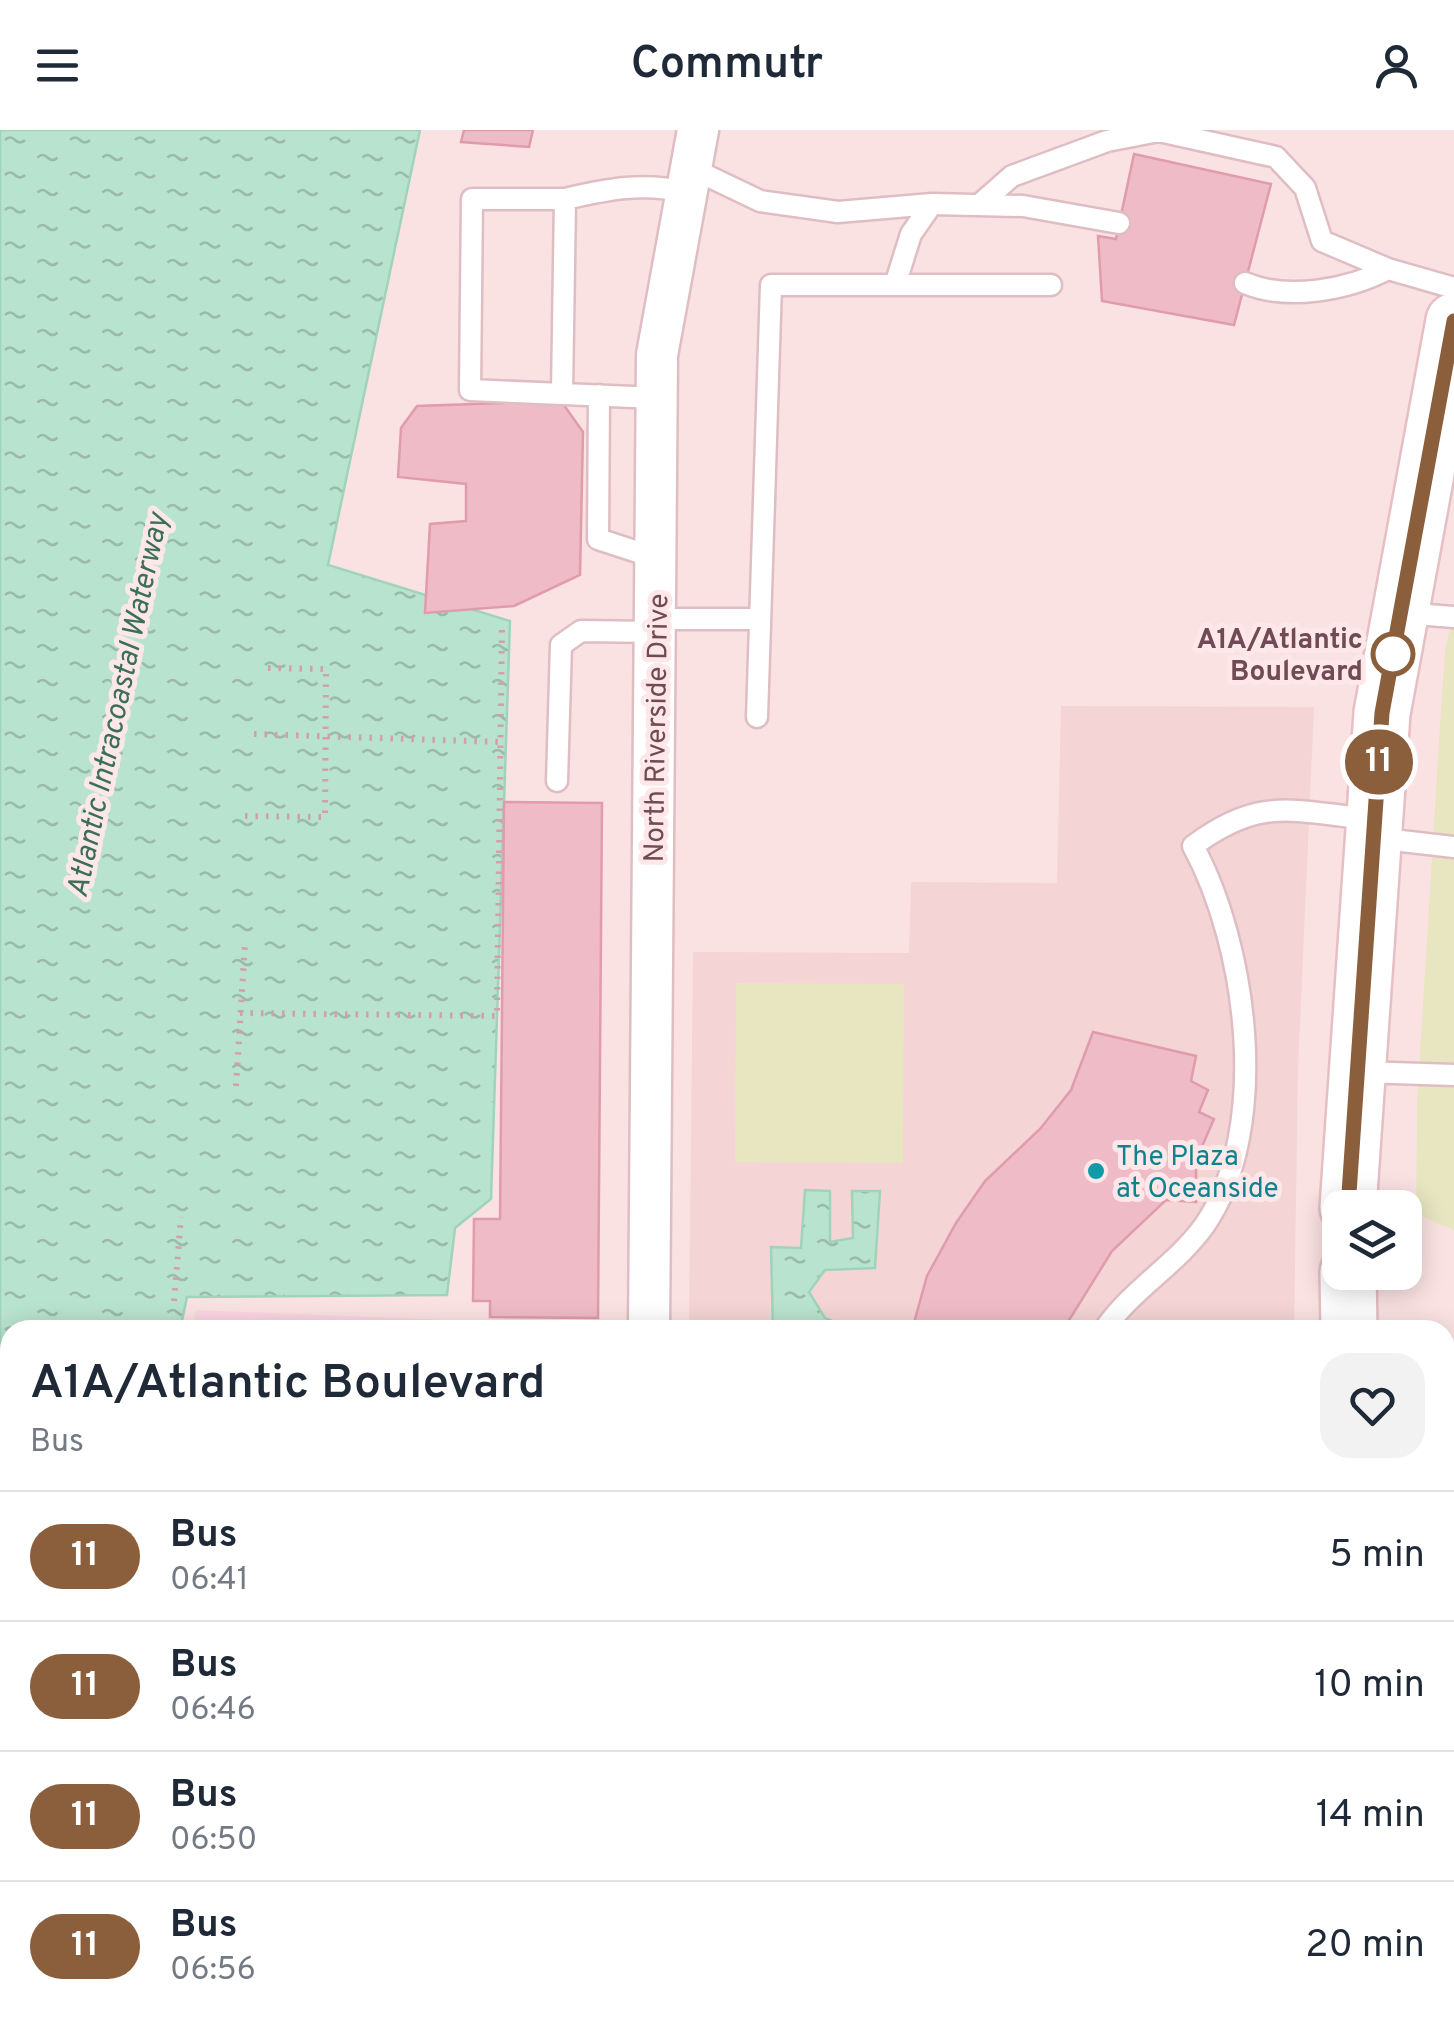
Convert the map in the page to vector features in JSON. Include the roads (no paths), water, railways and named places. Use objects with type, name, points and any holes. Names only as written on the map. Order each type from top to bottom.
[{"type":"main road","points":[[1349,1190],[1382,713],[1454,321]]},
{"type":"main road","points":[[1348,1290],[1349,1320]]},
{"type":"street","name":"North Riverside Drive","points":[[649,1320],[656,398],[659,338],[692,163]]},
{"type":"lane","points":[[978,205],[1012,176],[1029,169],[1106,141],[1159,131],[1276,157],[1305,188],[1322,241],[1388,270],[1454,288]]},
{"type":"lane","points":[[656,398],[470,390],[472,199],[565,199],[617,187],[653,184],[692,163],[760,200],[838,212],[932,204],[1024,206],[1119,222]]},
{"type":"lane","points":[[562,394],[565,199]]},
{"type":"lane","points":[[895,285],[911,234],[932,204]]},
{"type":"lane","points":[[1245,283],[1268,293],[1300,292],[1364,282],[1388,270]]},
{"type":"lane","points":[[757,717],[771,285],[1051,285]]},
{"type":"lane","points":[[599,395],[598,539],[656,558]]},
{"type":"lane","points":[[1400,613],[1454,617]]},
{"type":"lane","points":[[558,781],[561,645],[581,631],[759,620]]},
{"type":"lane","points":[[1114,1320],[1204,1226],[1234,1168],[1242,1123],[1246,1084],[1237,989],[1214,892],[1193,846],[1223,824],[1263,811],[1374,828],[1454,847]]},
{"type":"lane","points":[[1356,1072],[1454,1075]]},
{"type":"water","name":"Atlantic Intracoastal Waterway","points":[[0,130],[420,130],[328,565],[510,621],[491,1199],[455,1228],[447,1295],[187,1297],[182,1320],[0,1320]]},
{"type":"water","points":[[805,1190],[830,1191],[830,1242],[853,1238],[852,1191],[880,1191],[875,1268],[825,1270],[809,1292],[830,1320],[773,1320],[771,1247],[801,1248]]},
{"type":"place","name":"A1A/Atlantic Boulevard","points":[[1393,654]]},
{"type":"place","name":"The Plaza at Oceanside","points":[[1096,1171]]}]
